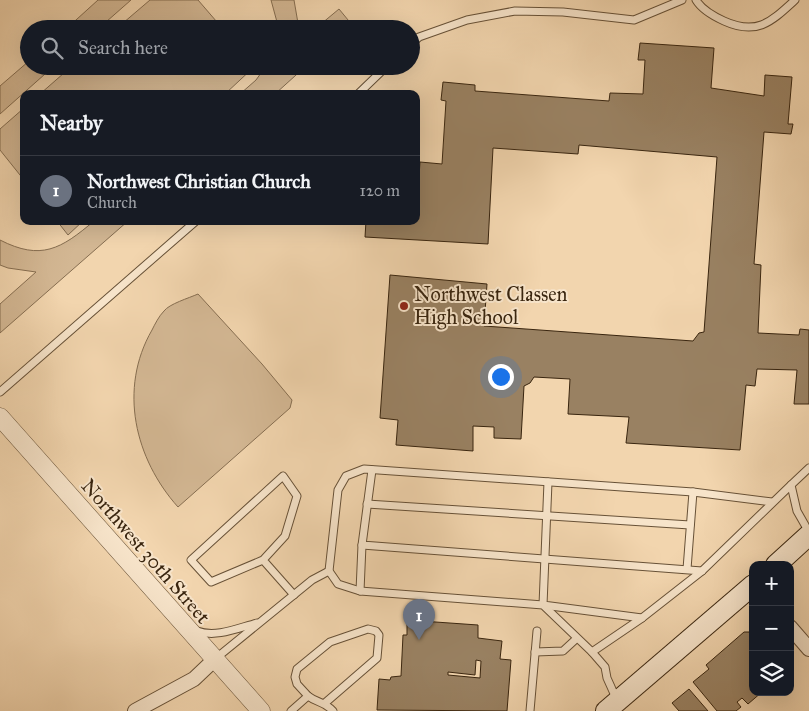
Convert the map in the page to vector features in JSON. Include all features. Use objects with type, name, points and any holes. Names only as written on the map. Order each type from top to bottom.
[{"type":"main road","points":[[780,561],[809,534]]},
{"type":"main road","points":[[612,706],[749,588]]},
{"type":"street","name":"Northwest 30th Street","points":[[0,417],[261,711]]},
{"type":"street","points":[[794,632],[809,649]]},
{"type":"street","points":[[135,711],[194,679],[214,660]]},
{"type":"lane","points":[[420,37],[467,20],[516,11],[563,12],[634,20],[682,0]]},
{"type":"lane","points":[[696,0],[712,16],[740,28],[757,26],[768,22],[795,0]]},
{"type":"lane","points":[[362,90],[378,75]]},
{"type":"lane","points":[[0,392],[191,225]]},
{"type":"lane","points":[[592,652],[642,618],[702,570],[809,468]]},
{"type":"lane","points":[[642,618],[543,605],[360,591],[338,584],[329,571],[338,490],[346,476],[364,470],[372,470],[693,492],[772,502]]},
{"type":"lane","points":[[360,591],[362,545],[372,470]]},
{"type":"lane","points":[[283,476],[297,496],[285,536],[263,560],[211,582],[191,560],[283,476]]},
{"type":"lane","points":[[548,482],[543,605],[605,667],[612,706]]},
{"type":"lane","points":[[791,485],[797,511],[809,534]]},
{"type":"lane","points":[[687,569],[693,492]]},
{"type":"lane","points":[[367,504],[690,524]]},
{"type":"lane","points":[[362,545],[702,570]]},
{"type":"lane","points":[[263,560],[294,595]]},
{"type":"lane","points":[[214,660],[312,580],[329,571]]},
{"type":"lane","points":[[185,627],[203,634],[218,633],[260,623]]},
{"type":"lane","points":[[325,703],[377,658],[379,635],[376,631],[368,629],[330,642],[297,670],[295,677],[297,684],[308,696],[325,703],[332,711]]},
{"type":"lane","points":[[530,711],[537,631]]},
{"type":"lane","points":[[535,652],[563,652],[576,639]]},
{"type":"lane","points":[[291,711],[308,696]]},
{"type":"shaded area","points":[[98,0],[131,0],[108,20],[76,20]]},
{"type":"shaded area","points":[[150,0],[198,0],[215,20],[127,20]]},
{"type":"shaded area","points":[[271,0],[294,0],[297,20],[276,20]]},
{"type":"shaded area","points":[[339,9],[348,20],[326,20]]},
{"type":"shaded area","points":[[20,69],[20,75],[44,75],[27,90],[20,90],[20,96],[0,114],[0,86]]},
{"type":"shaded area","points":[[62,75],[245,75],[229,90],[45,90]]},
{"type":"shaded area","points":[[260,75],[296,75],[279,90],[245,90]]},
{"type":"shaded area","points":[[20,112],[20,175],[0,150],[0,129]]},
{"type":"shaded area","points":[[60,225],[79,225],[68,235]]},
{"type":"shaded area","points":[[89,225],[123,225],[0,333],[0,304],[36,272],[0,265],[0,240],[27,250],[39,251],[61,245]]},
{"type":"shaded area","points":[[198,294],[292,400],[290,408],[178,507],[163,488],[151,467],[142,445],[136,423],[134,399],[136,376],[142,353],[160,315],[170,306]]},
{"type":"building","points":[[640,43],[714,48],[711,88],[764,96],[765,75],[792,77],[788,124],[793,124],[791,134],[764,132],[754,264],[761,265],[758,333],[799,335],[800,329],[809,330],[809,404],[794,404],[797,370],[757,369],[755,386],[746,385],[740,450],[626,443],[629,417],[568,414],[570,379],[534,377],[530,383],[524,386],[521,439],[494,438],[494,427],[473,426],[473,451],[396,445],[398,420],[380,418],[390,275],[487,284],[484,326],[693,341],[699,333],[704,332],[717,157],[579,145],[578,154],[493,148],[488,244],[365,237],[366,225],[420,225],[420,162],[442,164],[446,101],[441,100],[443,82],[475,85],[475,91],[609,101],[610,93],[643,94],[645,60],[638,60]]},
{"type":"building","points":[[407,620],[478,625],[478,638],[502,641],[500,659],[511,660],[507,711],[377,710],[379,679],[390,680],[391,677],[401,676],[403,635],[407,635]],"holes":[[[476,660],[481,661],[480,678],[448,675],[448,672],[475,675]]]},
{"type":"building","points":[[744,632],[749,632],[749,696],[757,696],[748,704],[742,698],[737,702],[741,707],[736,711],[717,711],[693,682],[709,669],[706,665]]},
{"type":"building","points":[[689,689],[708,711],[679,711],[672,703]]},
{"type":"place","name":"Northwest Classen High School","points":[[404,306]]},
{"type":"place","name":"Northwest Christian Church","points":[[419,640]]}]
